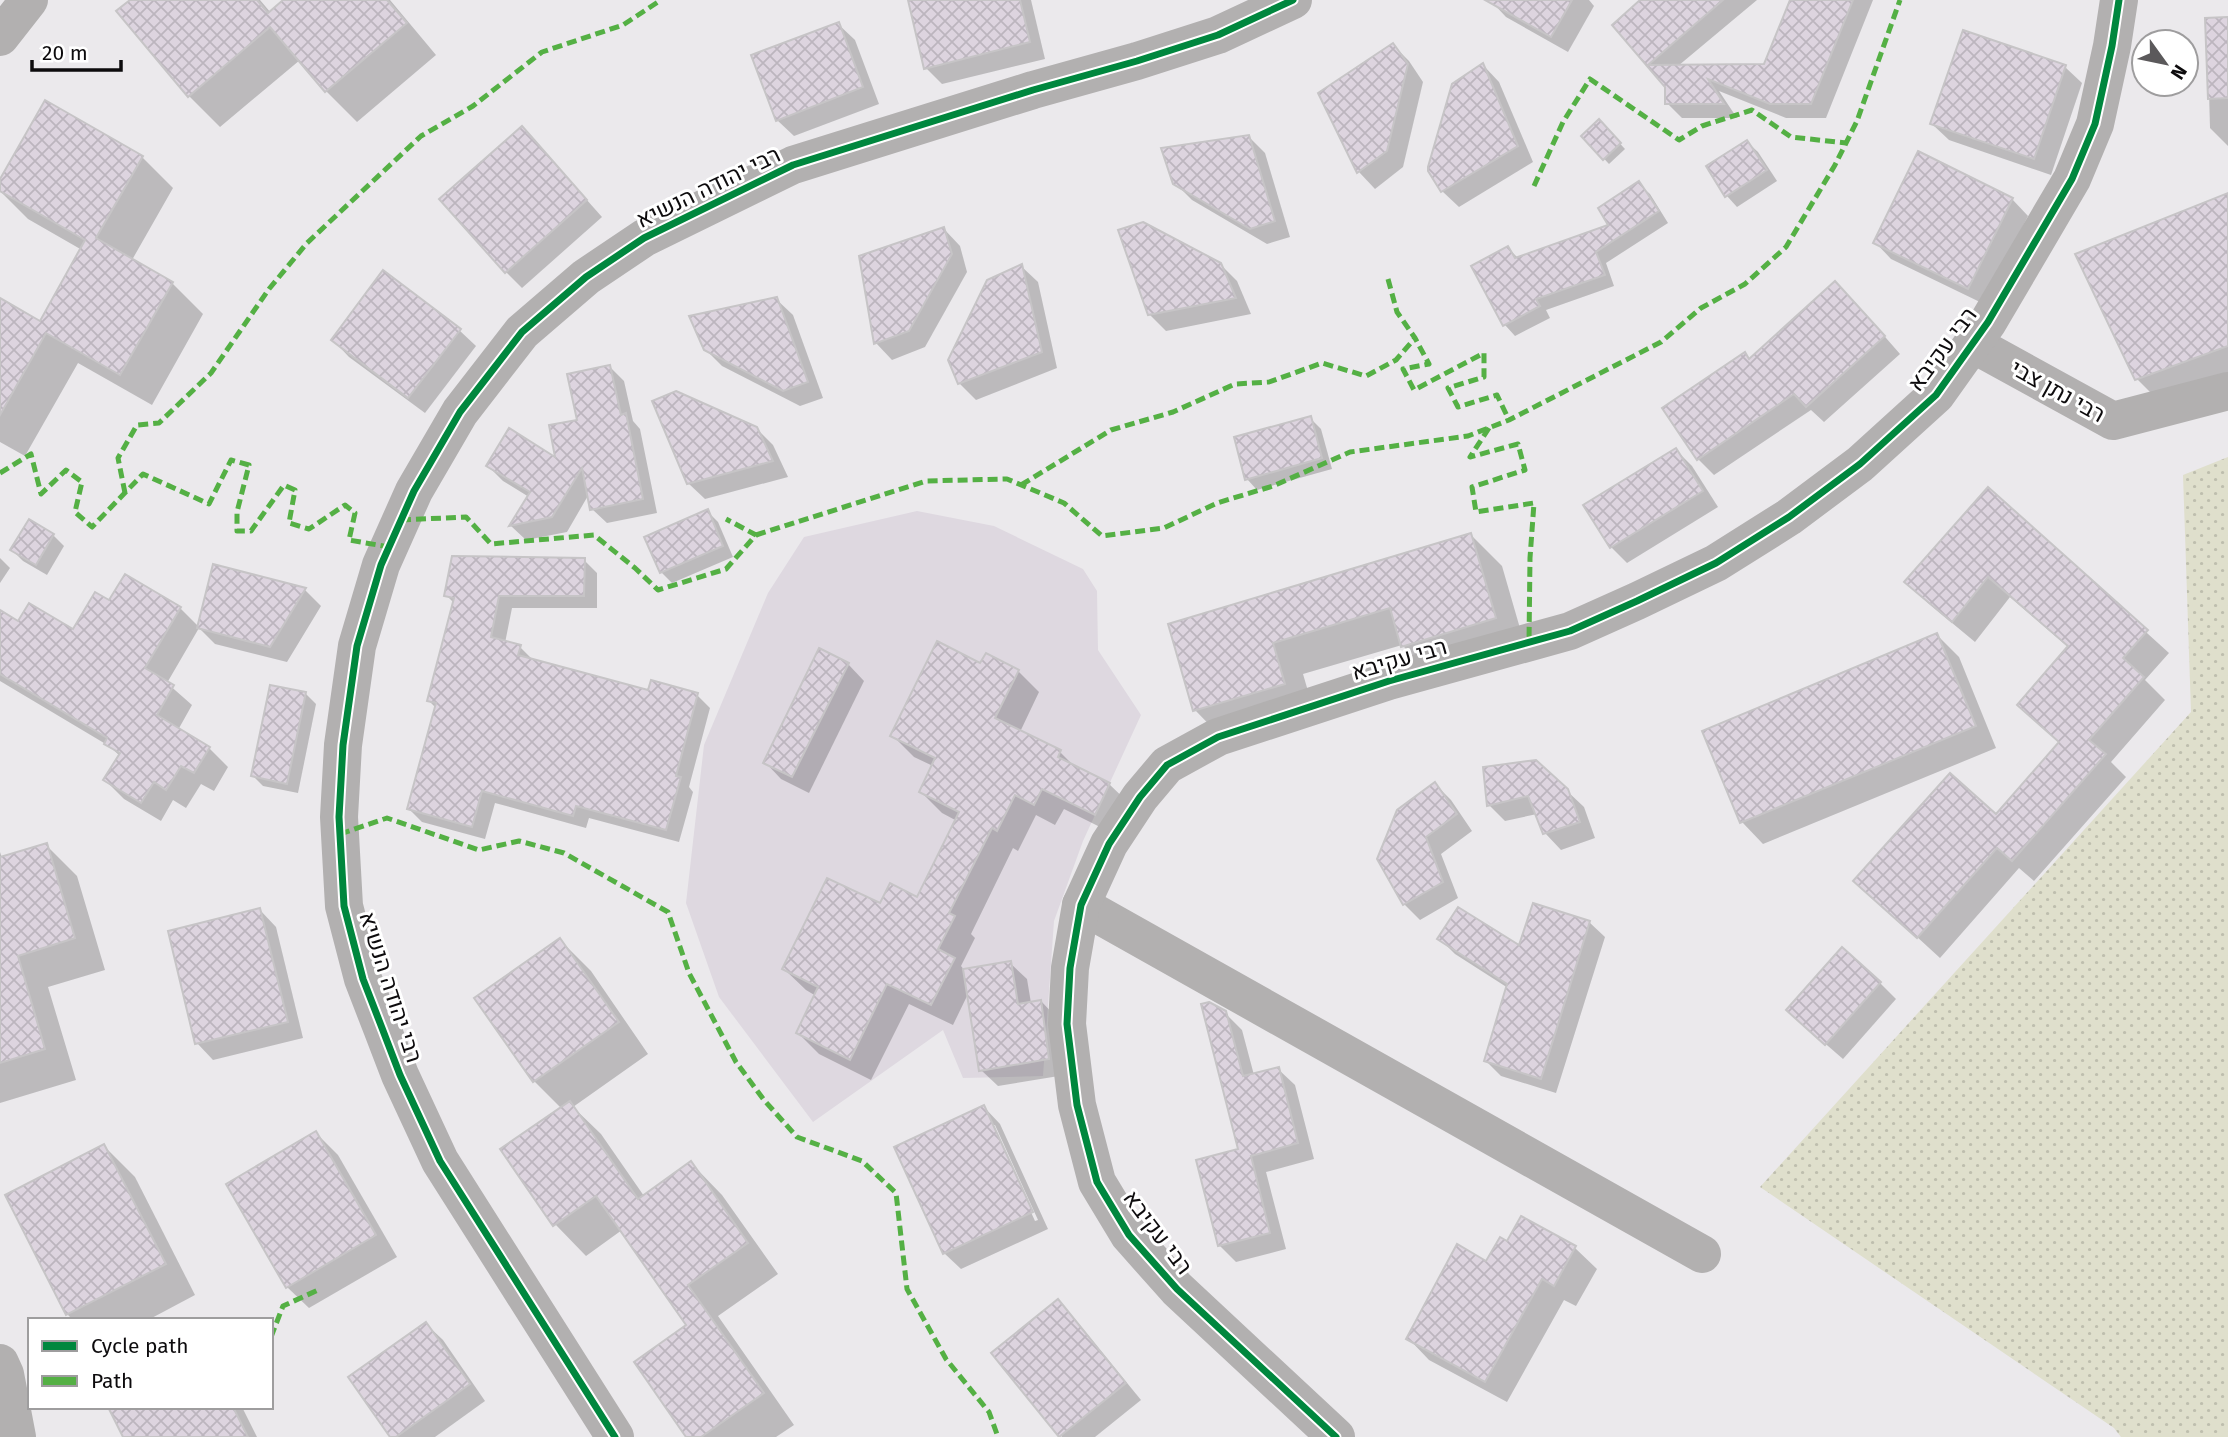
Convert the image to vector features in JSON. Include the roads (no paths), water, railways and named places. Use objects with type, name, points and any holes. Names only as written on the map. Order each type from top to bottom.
[{"type":"street","points":[[0,37],[29,0]]},
{"type":"street","name":"רבי יהודה הנשיא","points":[[615,1437],[440,1161],[400,1075],[363,979],[344,906],[339,817],[343,745],[357,646],[381,565],[414,491],[460,412],[522,332],[586,277],[643,238],[793,166],[1032,90],[1206,39],[1293,0]]},
{"type":"street","name":"רבי עקיבא","points":[[1336,1437],[1177,1289],[1129,1235],[1097,1182],[1077,1105],[1067,1024],[1070,968],[1081,905],[1109,844],[1140,797],[1167,765],[1218,737],[1389,681],[1570,631],[1716,563],[1789,517],[1860,464],[1936,394],[1988,322],[2072,179],[2095,124],[2119,0]]},
{"type":"street","name":"רבי נתן צבי","points":[[1973,344],[2113,421],[2228,391]]},
{"type":"street","points":[[1081,905],[1702,1254]]},
{"type":"street","points":[[0,1363],[5,1374],[17,1437]]}]
